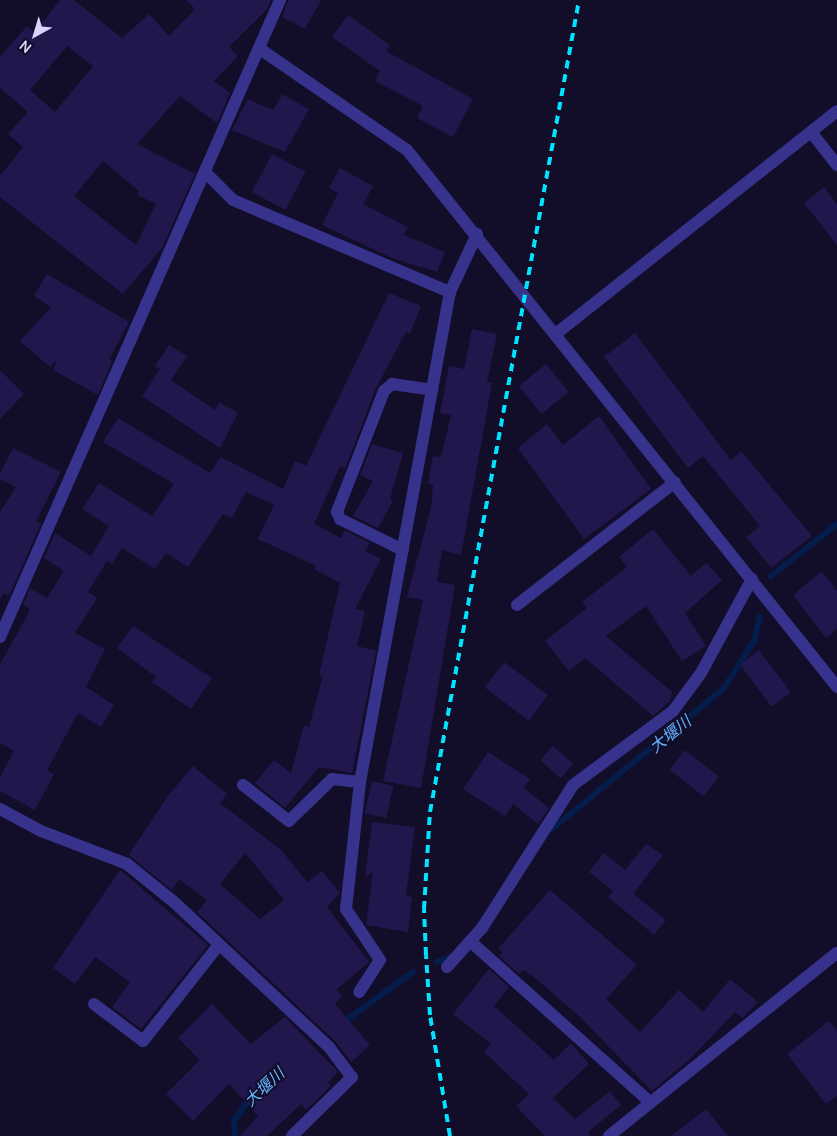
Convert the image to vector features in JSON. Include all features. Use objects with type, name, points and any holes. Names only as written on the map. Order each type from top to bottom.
[{"type":"street","points":[[0,637],[280,0]]},
{"type":"street","points":[[260,49],[406,150],[556,333],[837,687]]},
{"type":"street","points":[[556,333],[837,111]]},
{"type":"street","points":[[811,132],[837,165]]},
{"type":"street","points":[[206,172],[233,200],[450,292]]},
{"type":"street","points":[[359,992],[380,960],[346,909],[360,782],[450,292],[476,234]]},
{"type":"street","points":[[403,550],[340,519],[337,512],[384,391],[392,384],[433,390]]},
{"type":"street","points":[[517,605],[675,482]]},
{"type":"street","points":[[448,967],[471,942],[572,785],[672,711],[701,673],[752,579]]},
{"type":"street","points":[[243,785],[289,821],[332,779],[360,782]]},
{"type":"street","points":[[0,809],[41,831],[127,864],[174,902],[218,946],[329,1047],[352,1076],[292,1136]]},
{"type":"street","points":[[471,942],[651,1103]]},
{"type":"street","points":[[94,1004],[142,1041],[218,946]]},
{"type":"street","points":[[609,1136],[837,952]]},
{"type":"building","points":[[60,0],[74,0],[122,38],[149,14],[169,36],[195,9],[186,0],[271,0],[267,9],[229,47],[238,56],[214,81],[230,93],[217,123],[180,96],[137,144],[195,174],[162,248],[123,294],[0,197],[0,176],[23,147],[8,134],[28,112],[0,88],[0,57],[27,26],[34,33]],"holes":[[[67,46],[93,66],[55,112],[30,90]],[[103,161],[139,191],[137,195],[156,204],[136,245],[74,196]]]},
{"type":"building","points":[[288,0],[321,0],[305,29],[282,17]]},
{"type":"building","points":[[348,15],[390,45],[386,51],[473,99],[453,137],[417,118],[423,106],[375,81],[380,71],[332,37]]},
{"type":"building","points":[[282,94],[309,109],[285,152],[232,130],[248,99],[273,110]]},
{"type":"building","points":[[272,154],[306,172],[285,210],[252,192]]},
{"type":"building","points":[[340,168],[373,186],[363,204],[408,227],[404,235],[445,252],[437,272],[392,258],[322,225],[338,193],[329,188]]},
{"type":"building","points":[[824,187],[837,204],[837,245],[804,203]]},
{"type":"building","points":[[47,274],[129,322],[109,360],[112,361],[98,395],[53,370],[58,358],[50,367],[20,341],[51,307],[34,296]]},
{"type":"building","points":[[389,293],[421,306],[410,334],[406,332],[376,388],[345,469],[340,466],[314,524],[341,538],[345,530],[370,543],[365,551],[381,559],[355,609],[365,611],[357,646],[376,651],[352,773],[319,767],[285,808],[255,783],[274,760],[291,773],[304,725],[309,727],[323,676],[319,675],[340,583],[314,569],[316,566],[258,539],[274,505],[246,492],[232,518],[223,514],[188,567],[166,553],[155,569],[122,548],[112,564],[107,561],[88,592],[97,598],[75,633],[105,649],[86,687],[114,705],[101,727],[78,713],[47,770],[54,774],[35,810],[0,791],[0,777],[14,751],[0,743],[0,664],[28,614],[29,609],[23,605],[30,588],[47,598],[64,571],[44,558],[55,533],[91,556],[109,526],[82,509],[99,483],[152,516],[174,484],[103,442],[118,418],[210,473],[221,457],[283,489],[295,461],[306,466]]},
{"type":"building","points":[[472,329],[497,334],[487,382],[492,383],[461,555],[442,550],[437,582],[455,585],[421,788],[383,781],[423,600],[407,597],[431,508],[433,485],[428,484],[433,456],[441,457],[451,415],[440,413],[449,366],[464,369]]},
{"type":"building","points":[[635,333],[731,460],[741,451],[812,536],[771,568],[746,537],[760,526],[703,456],[688,468],[604,357]]},
{"type":"building","points":[[169,345],[187,356],[171,380],[215,410],[219,402],[238,413],[220,448],[142,396],[160,369],[155,366]]},
{"type":"building","points":[[546,364],[569,392],[541,414],[519,386]]},
{"type":"building","points":[[0,370],[24,394],[0,419]]},
{"type":"building","points":[[599,416],[651,489],[584,539],[518,448],[547,424],[563,445]]},
{"type":"building","points":[[372,444],[403,453],[390,499],[393,501],[378,528],[353,516],[373,481],[360,475]]},
{"type":"building","points":[[13,448],[61,472],[36,521],[41,524],[9,596],[4,593],[0,599],[0,512],[16,487],[0,479],[0,473]]},
{"type":"building","points":[[653,529],[691,576],[706,563],[722,580],[685,613],[706,646],[682,661],[646,606],[606,636],[672,692],[670,701],[653,716],[585,658],[569,671],[545,641],[587,608],[582,602],[627,567],[619,557]]},
{"type":"building","points":[[822,571],[837,591],[837,629],[826,638],[793,595]]},
{"type":"building","points":[[133,626],[212,678],[191,709],[152,682],[156,677],[117,648]]},
{"type":"building","points":[[759,650],[791,692],[772,707],[740,664]]},
{"type":"building","points":[[504,662],[548,695],[529,721],[485,688]]},
{"type":"building","points":[[553,746],[573,764],[560,778],[540,760]]},
{"type":"building","points":[[685,750],[719,776],[703,796],[670,770]]},
{"type":"building","points":[[488,752],[530,779],[524,788],[549,808],[538,824],[513,804],[505,816],[463,789]]},
{"type":"building","points":[[193,766],[227,794],[220,803],[282,851],[307,882],[322,871],[340,893],[327,907],[369,962],[336,990],[342,995],[335,1004],[370,1045],[351,1062],[335,1041],[197,912],[207,900],[179,879],[172,890],[131,857],[129,854],[168,796]],"holes":[[[245,853],[284,900],[260,919],[220,884]]]},
{"type":"building","points":[[372,781],[393,786],[386,818],[365,813]]},
{"type":"building","points":[[372,822],[415,827],[406,896],[412,897],[408,932],[366,925],[373,872],[365,877]]},
{"type":"building","points":[[646,844],[663,855],[633,894],[666,920],[654,935],[608,897],[613,891],[589,872],[604,853],[625,870]]},
{"type":"building","points":[[120,870],[208,945],[141,1029],[112,1007],[130,982],[95,957],[75,984],[53,968]]},
{"type":"building","points":[[550,890],[637,965],[606,999],[640,1032],[679,990],[703,1012],[730,979],[758,1002],[743,1018],[735,1012],[693,1056],[652,1091],[580,1017],[534,977],[523,970],[519,974],[499,956],[503,952],[498,949]]},
{"type":"building","points":[[489,969],[509,987],[494,1006],[554,1060],[571,1043],[589,1064],[553,1098],[575,1119],[610,1091],[621,1105],[588,1132],[591,1136],[545,1136],[516,1106],[529,1094],[484,1052],[491,1044],[453,1014]]},
{"type":"building","points":[[212,1004],[251,1044],[285,1017],[338,1072],[328,1082],[331,1086],[306,1110],[301,1104],[267,1136],[240,1136],[258,1116],[229,1084],[193,1121],[166,1094],[200,1060],[178,1038]]},
{"type":"building","points":[[829,1021],[837,1030],[837,1096],[826,1104],[787,1054]]},
{"type":"building","points":[[706,1109],[728,1136],[671,1136]]},
{"type":"waterway","name":"大堰川","points":[[771,576],[837,524]]},
{"type":"waterway","name":"大堰川","points":[[552,829],[724,688],[754,641],[760,617]]},
{"type":"waterway","name":"大堰川","points":[[437,962],[454,955]]},
{"type":"waterway","name":"大堰川","points":[[342,1023],[413,972]]},
{"type":"waterway","name":"大堰川","points":[[235,1136],[234,1121],[250,1098]]},
{"type":"railway","points":[[450,1136],[430,1015],[426,955],[424,909],[430,812],[579,0]]}]
